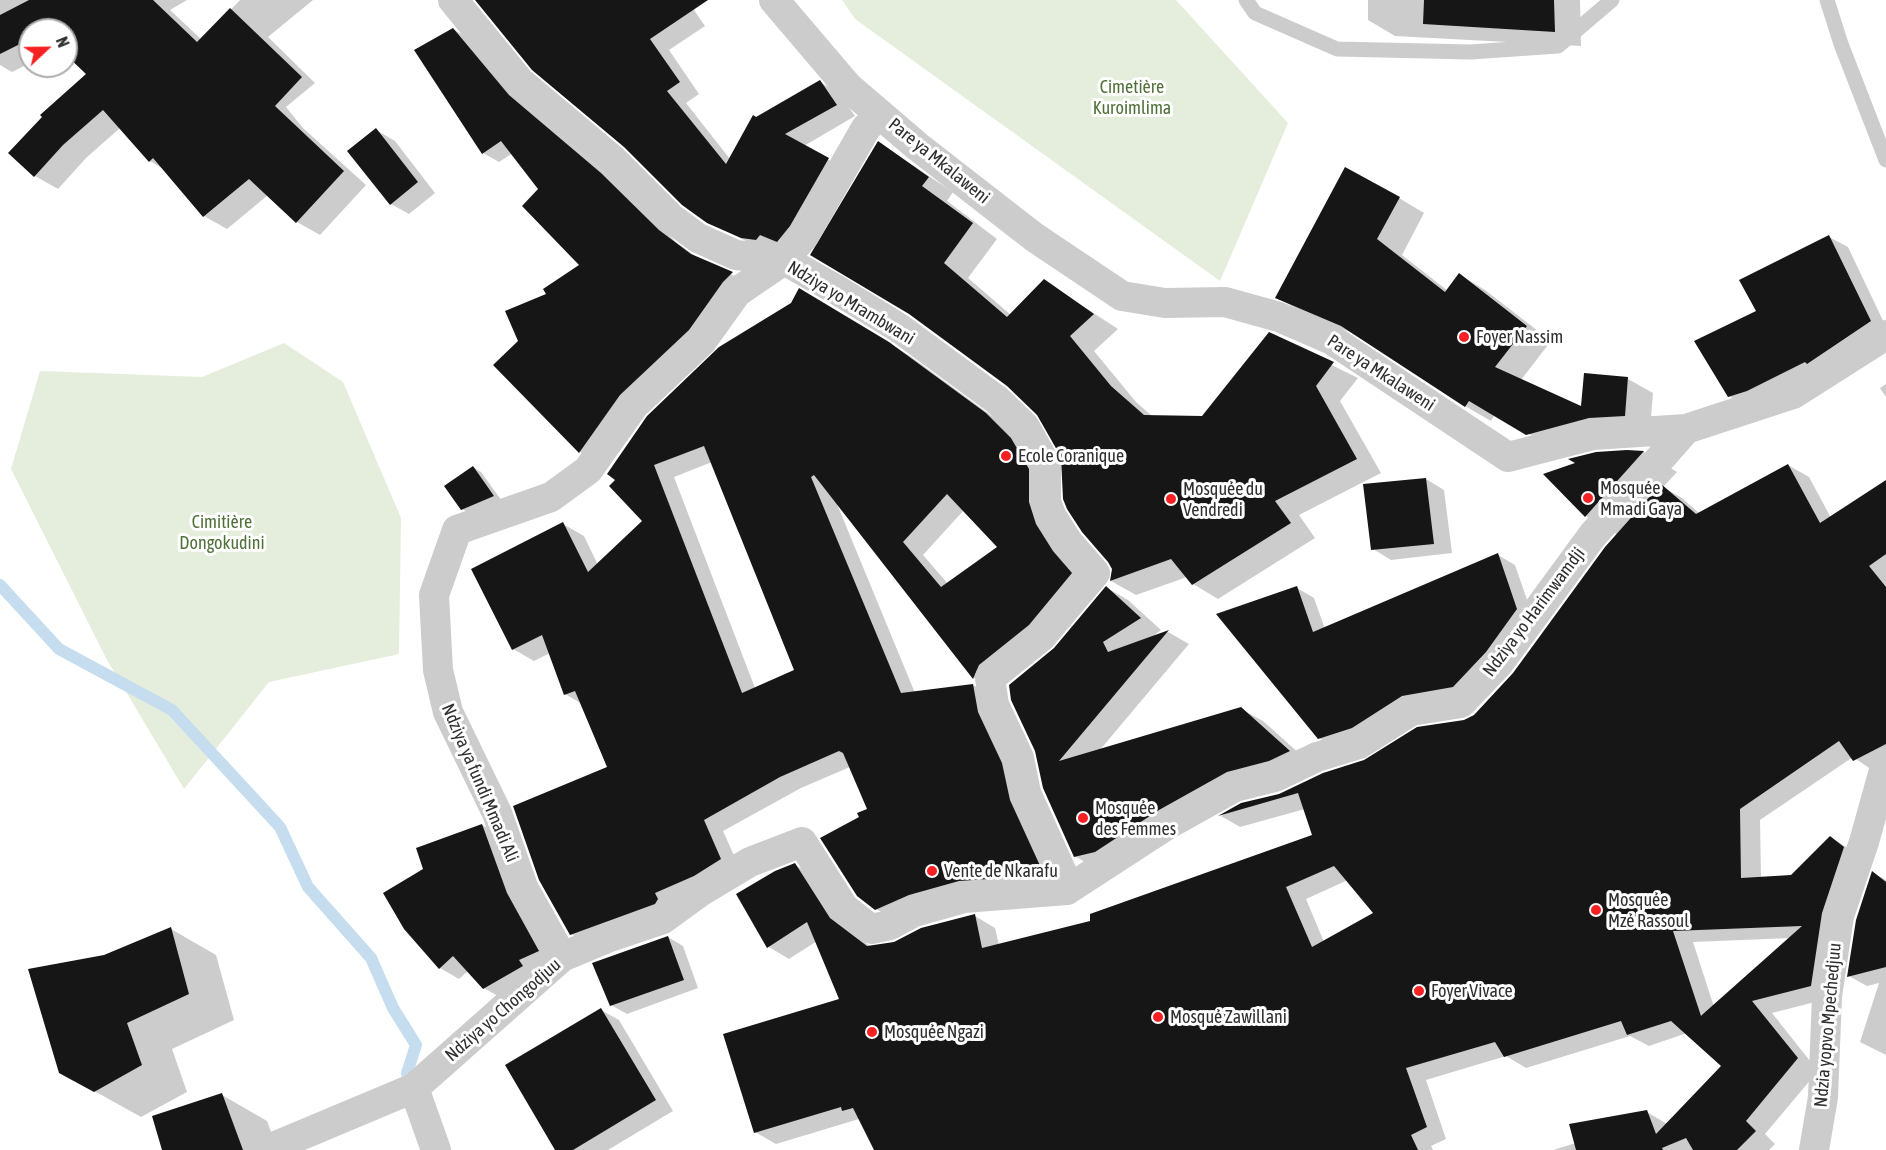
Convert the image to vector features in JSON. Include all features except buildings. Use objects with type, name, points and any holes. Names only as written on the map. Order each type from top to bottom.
[{"type":"street","name":"Ndziya yo Mrambwani","points":[[453,0],[520,82],[613,160],[671,218],[698,238],[736,255],[784,260],[899,328],[997,400],[1025,427],[1046,465],[1046,502],[1052,517],[1095,573],[1073,602],[1041,637],[990,678],[994,705],[1019,759],[1026,793],[1063,875],[1067,890]]},
{"type":"street","name":"Pare ya Mkalaweni","points":[[774,0],[848,87],[1034,237],[1122,296],[1165,303],[1225,302],[1279,317],[1332,340],[1508,457],[1593,435],[1686,429],[1793,394],[1886,335]]},
{"type":"street","name":"Ndziya ya fundi Mmadi Ali","points":[[562,957],[523,887],[497,813],[448,712],[438,670],[435,595],[457,530],[551,497],[588,470],[634,405],[702,341],[736,292],[784,260],[804,236],[866,128],[880,114]]},
{"type":"street","name":"Ndziya yo Harimwamdji","points":[[890,925],[914,912],[964,898],[1067,890],[1167,825],[1235,787],[1275,777],[1317,757],[1359,744],[1411,711],[1461,703],[1499,663],[1592,536],[1686,429]]},
{"type":"street","name":"Ndzia yopvo Mpechedjuu","points":[[1814,1150],[1822,1097],[1827,996],[1839,916],[1864,842],[1886,763]]},
{"type":"street","name":"Ndziya yo Chongodjuu","points":[[266,1150],[414,1088],[562,957],[609,937],[663,919],[700,892],[750,862],[802,842],[844,908],[871,929],[890,925]]},
{"type":"street","points":[[414,1088],[436,1150]]},
{"type":"lane","points":[[1246,0],[1255,13],[1337,49],[1471,52],[1558,46],[1612,0]]},
{"type":"lane","points":[[1827,0],[1841,44],[1886,160]]},
{"type":"green space","name":"Cimetière Kuroimlima","points":[[842,0],[1176,0],[1288,123],[1220,281],[855,19]]},
{"type":"green space","name":"Cimitière Dongokudini","points":[[284,343],[343,382],[401,518],[399,654],[269,682],[184,789],[107,660],[11,469],[40,371],[202,377]]},
{"type":"waterway","points":[[0,585],[59,649],[172,710],[280,827],[308,887],[371,958],[393,1008],[416,1045],[407,1073],[414,1089]]},
{"type":"place","name":"Foyer Nassim","points":[[1464,337]]},
{"type":"place","name":"Ecole Coranique","points":[[1006,456]]},
{"type":"place","name":"Mosquée Mmadi Gaya","points":[[1588,498]]},
{"type":"place","name":"Mosquée du Vendredi","points":[[1171,499]]},
{"type":"place","name":"Mosquée des Femmes","points":[[1083,818]]},
{"type":"place","name":"Vente de Nkarafu","points":[[932,871]]},
{"type":"place","name":"Mosquée Mzé Rassoul","points":[[1596,910]]},
{"type":"place","name":"Foyer Vivace","points":[[1419,991]]},
{"type":"place","name":"Mosqué Zawillani","points":[[1158,1017]]},
{"type":"place","name":"Mosquée Ngazi","points":[[872,1032]]}]
